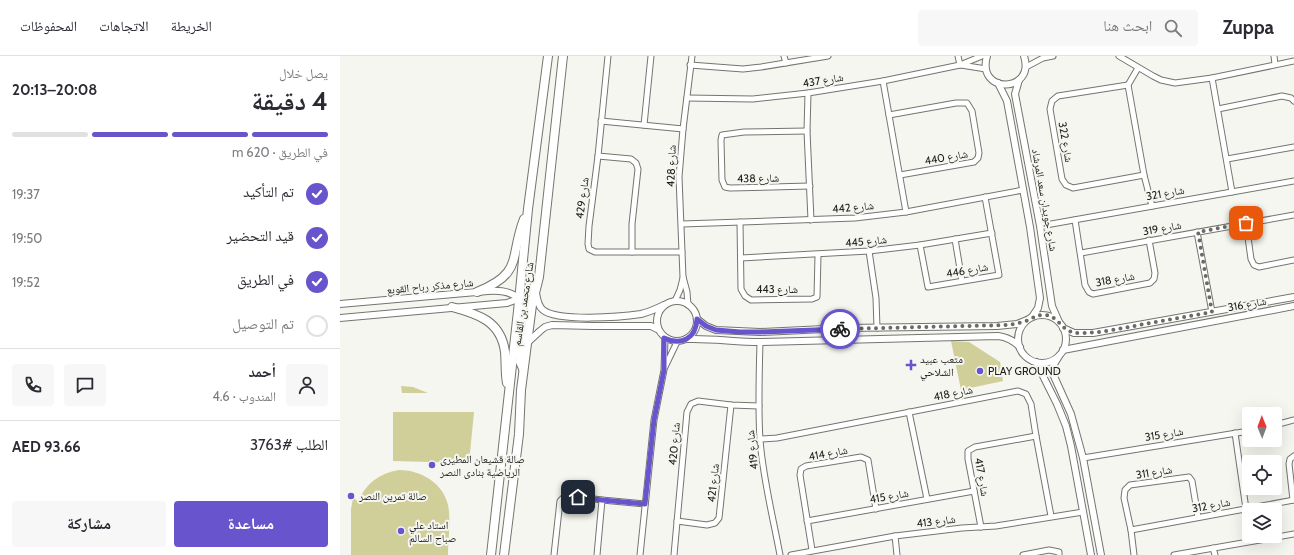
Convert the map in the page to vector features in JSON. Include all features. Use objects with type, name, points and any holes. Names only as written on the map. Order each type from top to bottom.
[{"type":"main road","name":"شارع محمد بن القاسم","points":[[491,555],[528,209],[548,56]]},
{"type":"main road","name":"شارع محمد بن القاسم","points":[[504,555],[519,434],[520,394],[528,342],[532,301],[536,293],[539,277],[563,56]]},
{"type":"main road","points":[[477,292],[502,279],[510,268],[515,256],[522,224],[528,209]]},
{"type":"main road","points":[[452,307],[479,315],[486,319],[498,331],[504,346],[506,376],[509,389]]},
{"type":"street","name":"شارع 429","points":[[608,56],[598,156],[588,226],[588,244],[590,249],[595,252],[682,252]]},
{"type":"street","points":[[644,125],[651,56]]},
{"type":"street","name":"شارع 428","points":[[688,305],[687,292],[683,277],[680,177],[683,129],[692,56]]},
{"type":"street","points":[[784,56],[786,64]]},
{"type":"street","points":[[690,65],[743,69],[786,64],[828,56]]},
{"type":"street","points":[[958,56],[960,65]]},
{"type":"street","name":"شارع 437","points":[[687,98],[753,99],[808,93],[883,81],[960,65],[982,56]]},
{"type":"street","points":[[986,69],[987,56]]},
{"type":"street","points":[[1024,56],[1026,67],[1043,58],[1053,56]]},
{"type":"street","points":[[1036,56],[1043,58]]},
{"type":"street","points":[[1119,56],[1161,80],[1175,83],[1212,78],[1294,61]]},
{"type":"street","points":[[1274,56],[1275,64]]},
{"type":"street","name":"شارع 437","points":[[960,65],[986,69]]},
{"type":"street","name":"شارع جويدان سعد المرشاد","points":[[1026,67],[1024,74],[1019,80],[1015,94],[1040,226],[1052,306],[1059,322]]},
{"type":"street","points":[[1138,68],[1128,85],[1144,175],[1152,206]]},
{"type":"street","name":"شارع جويدان سعد المرشاد","points":[[986,69],[990,78],[998,84],[1007,101],[1030,227],[1039,290],[1038,308],[1030,319]]},
{"type":"street","points":[[1212,78],[1232,192]]},
{"type":"street","points":[[998,84],[1009,85],[1019,80]]},
{"type":"street","points":[[883,81],[906,212]]},
{"type":"street","name":"شارع 322","points":[[1128,85],[1058,96],[1052,101],[1050,109],[1062,179],[1066,185],[1073,188],[1144,175]]},
{"type":"street","points":[[808,93],[807,131],[811,220]]},
{"type":"street","points":[[1218,108],[1282,96],[1291,98],[1294,101]]},
{"type":"street","name":"شارع 440","points":[[889,115],[956,103],[967,103],[972,111],[979,153],[978,158],[974,162],[900,175]]},
{"type":"street","points":[[601,121],[683,129]]},
{"type":"street","name":"شارع 438","points":[[807,131],[744,132],[722,135],[722,180],[725,187],[730,188],[810,186]]},
{"type":"street","points":[[1227,159],[1294,147]]},
{"type":"street","points":[[598,156],[631,159],[636,162],[638,169],[632,224],[632,252]]},
{"type":"street","name":"شارع 321","points":[[1040,226],[1294,181]]},
{"type":"street","name":"شارع 442","points":[[682,224],[855,218],[906,212],[1023,190]]},
{"type":"street","name":"شارع 446","points":[[920,245],[928,287],[999,275],[985,197]]},
{"type":"street","name":"شارع 319","points":[[1081,254],[1149,240],[1294,215]]},
{"type":"street","name":"شارع 318","points":[[1075,220],[1085,285],[1089,292],[1094,294],[1150,283],[1154,279],[1155,273],[1149,240]]},
{"type":"street","name":"شارع 443","points":[[740,222],[741,289],[745,296],[752,300],[812,299],[817,297],[818,255]]},
{"type":"street","points":[[1246,223],[1251,259],[1254,265],[1258,267],[1294,260]]},
{"type":"street","points":[[1198,232],[1212,312]]},
{"type":"street","name":"شارع 445","points":[[741,258],[818,255],[869,251],[920,245],[992,233]]},
{"type":"street","points":[[955,239],[962,281]]},
{"type":"street","points":[[869,251],[876,298],[877,328]]},
{"type":"street","name":"شارع مذكر رباح القوبع","points":[[340,318],[452,307],[502,304],[519,299],[529,294],[534,282],[539,277]]},
{"type":"street","name":"شارع 428","points":[[675,301],[680,290],[683,277]]},
{"type":"street","name":"شارع مذكر رباح القوبع","points":[[340,304],[498,290],[514,294],[519,299]]},
{"type":"street","points":[[536,293],[540,307],[552,315],[594,317],[621,316],[642,313],[675,301],[684,302],[696,314],[697,319],[695,331],[687,339]]},
{"type":"street","name":"شارع 316","points":[[1063,328],[1074,333],[1093,333],[1294,297]]},
{"type":"street","points":[[519,299],[524,309],[519,362],[524,373]]},
{"type":"street","points":[[657,329],[657,315],[664,305]]},
{"type":"street","name":"شارع 316","points":[[1063,350],[1294,306]]},
{"type":"street","points":[[552,315],[548,320],[552,325]]},
{"type":"street","points":[[697,319],[706,326],[716,330],[760,332],[997,326],[1017,324],[1040,315],[1047,315],[1054,318],[1063,328],[1066,335],[1066,343],[1053,366],[1053,374],[1071,414],[1083,458],[1101,555]]},
{"type":"street","points":[[1030,319],[1022,326],[1019,333],[1018,340],[1023,354],[1036,362],[1048,362],[1058,356]]},
{"type":"street","points":[[528,342],[545,327],[552,325],[650,326],[657,329],[664,338],[677,342],[687,339],[760,342],[998,336],[1013,340],[1020,347]]},
{"type":"street","points":[[1092,344],[1090,339],[1093,333]]},
{"type":"street","points":[[640,555],[654,420],[664,370],[664,338]]},
{"type":"street","points":[[664,370],[677,342]]},
{"type":"street","name":"شارع 419","points":[[760,342],[760,440],[762,460],[780,555]]},
{"type":"street","points":[[1036,362],[1066,426],[1091,555]]},
{"type":"street","name":"شارع 418","points":[[760,440],[777,438],[1018,391],[1026,394],[1031,404],[1051,516]]},
{"type":"street","name":"شارع 420","points":[[674,555],[687,412],[691,404],[698,401],[731,406],[759,406]]},
{"type":"street","name":"شارع 421","points":[[677,521],[707,525],[715,523],[719,518],[731,406]]},
{"type":"street","points":[[909,412],[927,499]]},
{"type":"street","points":[[1282,423],[1294,420]]},
{"type":"street","name":"شارع 315","points":[[1083,458],[1242,432]]},
{"type":"street","points":[[1235,433],[1245,503]]},
{"type":"street","name":"شارع 417","points":[[981,527],[968,451],[971,448],[1036,436]]},
{"type":"street","points":[[1294,456],[1290,459],[1289,464],[1294,500]]},
{"type":"street","name":"شارع 414","points":[[812,550],[800,476],[801,469],[806,466],[861,457],[868,460],[876,509]]},
{"type":"street","name":"شارع 311","points":[[1134,555],[1131,530],[1124,498],[1125,490],[1130,485],[1189,477],[1192,481],[1198,517]]},
{"type":"street","name":"شارع 415","points":[[808,521],[974,491]]},
{"type":"street","points":[[554,555],[560,501],[562,498],[578,497],[645,504]]},
{"type":"street","points":[[596,555],[602,500]]},
{"type":"street","name":"شارع 312","points":[[1278,503],[1294,500]]},
{"type":"street","name":"شارع 312","points":[[1131,530],[1242,510]]},
{"type":"street","name":"شارع 413","points":[[791,555],[895,536],[962,528],[996,526],[1083,512]]},
{"type":"street","points":[[1174,555],[1294,534]]},
{"type":"street","points":[[895,536],[897,555]]},
{"type":"street","points":[[1213,548],[1215,555]]},
{"type":"street","points":[[1023,555],[1048,550],[1059,552],[1059,555]]},
{"type":"shaded area","name":"PLAY GROUND","points":[[951,341],[969,342],[1000,362],[1003,381],[961,390]]},
{"type":"shaded area","points":[[401,386],[413,387],[428,393],[402,393]]},
{"type":"shaded area","points":[[393,412],[474,412],[469,463],[393,461]]},
{"type":"shaded area","points":[[399,470],[415,472],[423,475],[436,484],[441,490],[448,505],[448,555],[351,555],[351,509],[353,498],[358,501],[365,489],[374,480],[392,471]]},
{"type":"way so far","points":[[840,329],[997,326],[1017,324],[1032,317],[1047,315],[1054,318],[1063,328],[1068,331],[1082,334],[1212,312],[1198,232],[1246,223]]},
{"type":"place","name":"متعب عبيد الشلاحي","points":[[911,365]]},
{"type":"place","name":"PLAY GROUND","points":[[980,371]]},
{"type":"place","name":"صالة قشيعان المطيرى الرياضية بنادى النصر","points":[[432,465]]},
{"type":"place","name":"صالة تمرين النصر","points":[[351,496]]},
{"type":"place","name":"استاد علي صباح السالم","points":[[401,531]]},
{"type":"route","points":[[578,497],[645,504],[654,420],[664,370],[664,338],[677,342],[687,339],[695,331],[697,319],[706,326],[716,330],[740,332],[840,329]]}]
